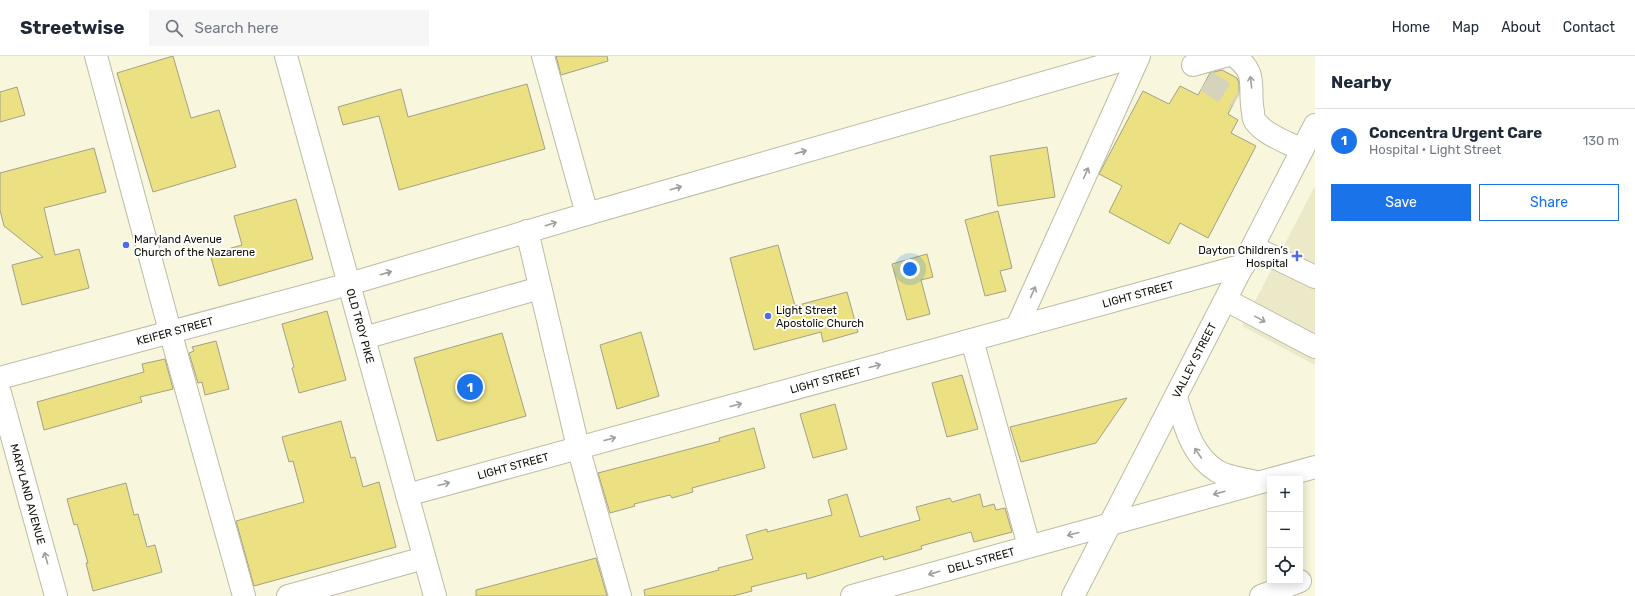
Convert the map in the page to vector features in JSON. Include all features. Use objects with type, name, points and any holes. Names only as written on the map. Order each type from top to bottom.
[{"type":"main road","points":[[96,56],[170,331],[244,596]]},
{"type":"main road","name":"OLD TROY PIKE","points":[[286,56],[435,596]]},
{"type":"main road","points":[[543,56],[587,214]]},
{"type":"main road","points":[[1017,327],[1138,56]]},
{"type":"main road","name":"KEIFER STREET","points":[[0,378],[349,284],[526,231],[1138,56]]},
{"type":"main road","points":[[1197,68],[1225,56]]},
{"type":"main road","points":[[1234,56],[1242,62],[1250,72],[1252,87],[1251,103],[1254,120]]},
{"type":"main road","points":[[1236,100],[1266,131],[1302,150]]},
{"type":"main road","name":"VALLEY STREET","points":[[1073,596],[1315,125]]},
{"type":"main road","points":[[526,231],[578,447],[620,596]]},
{"type":"main road","points":[[1248,256],[1315,277]]},
{"type":"main road","name":"LIGHT STREET","points":[[407,495],[972,340],[1248,256]]},
{"type":"main road","points":[[364,338],[540,288]]},
{"type":"main road","points":[[1226,300],[1315,348]]},
{"type":"main road","points":[[972,340],[1029,546]]},
{"type":"main road","name":"MARYLAND AVENUE","points":[[0,393],[56,596]]},
{"type":"main road","points":[[1176,398],[1187,433],[1199,456],[1218,472],[1256,482]]},
{"type":"main road","name":"DELL STREET","points":[[852,596],[1256,482],[1315,467]]},
{"type":"main road","points":[[288,596],[424,558]]},
{"type":"main road","points":[[1303,580],[1315,575]]},
{"type":"main road","points":[[1261,596],[1292,584]]},
{"type":"shaded area","name":"Dayton Children’s Hospital","points":[[1315,186],[1315,365],[1242,326]]},
{"type":"building","points":[[173,56],[191,118],[219,110],[236,167],[153,192],[117,73]]},
{"type":"building","points":[[556,56],[607,56],[608,61],[561,75]]},
{"type":"building","points":[[1222,70],[1237,78],[1239,83],[1239,93],[1228,114],[1238,120],[1231,133],[1256,146],[1208,238],[1180,223],[1169,244],[1109,212],[1122,186],[1099,174],[1143,91],[1169,104],[1180,86],[1198,95],[1210,73]]},
{"type":"building","points":[[527,84],[545,149],[399,190],[379,116],[343,125],[338,107],[401,89],[408,117]]},
{"type":"building","points":[[17,87],[25,115],[0,122],[0,92]]},
{"type":"building","points":[[1047,147],[1055,197],[998,206],[990,156]]},
{"type":"building","points":[[94,148],[106,192],[44,208],[55,255],[79,249],[89,288],[22,305],[12,265],[43,257],[4,226],[0,210],[0,173]]},
{"type":"building","points":[[296,199],[313,259],[219,286],[210,254],[242,245],[234,216]]},
{"type":"building","points":[[998,211],[1012,268],[1000,271],[1006,291],[985,296],[965,220]]},
{"type":"building","points":[[778,245],[795,306],[847,292],[858,332],[823,342],[821,332],[754,350],[730,258]]},
{"type":"building","points":[[927,254],[933,277],[921,280],[930,314],[907,320],[892,264]]},
{"type":"building","points":[[327,311],[346,380],[299,393],[292,368],[294,367],[282,324]]},
{"type":"building","points":[[641,332],[659,396],[617,409],[600,345]]},
{"type":"building","points":[[502,333],[526,416],[437,441],[414,358]]},
{"type":"building","points":[[216,341],[229,389],[205,395],[202,382],[198,383],[189,353],[194,351],[192,347]]},
{"type":"building","points":[[165,359],[173,389],[140,397],[142,402],[44,430],[37,402],[144,372],[142,364]]},
{"type":"building","points":[[962,375],[978,429],[947,437],[932,383]]},
{"type":"building","points":[[1127,398],[1096,443],[1021,462],[1010,427]]},
{"type":"building","points":[[835,404],[847,449],[813,458],[800,414]]},
{"type":"building","points":[[341,421],[351,458],[355,457],[363,487],[379,482],[396,547],[254,586],[236,521],[304,502],[293,461],[289,462],[282,437]]},
{"type":"building","points":[[754,428],[765,468],[692,488],[693,492],[672,498],[670,495],[634,504],[635,506],[610,513],[598,473],[720,441],[719,438]]},
{"type":"building","points":[[126,483],[134,515],[138,514],[147,547],[155,545],[162,572],[93,591],[86,563],[88,563],[77,524],[74,525],[67,499]]},
{"type":"building","points":[[847,494],[860,537],[920,520],[916,507],[950,498],[952,502],[980,494],[983,507],[994,504],[996,510],[1005,508],[1012,532],[974,542],[971,532],[921,546],[922,549],[884,560],[883,556],[807,579],[806,573],[751,587],[752,591],[733,596],[645,596],[644,590],[719,570],[718,568],[753,559],[746,535],[767,529],[767,532],[832,515],[828,500]]},
{"type":"building","points":[[596,558],[607,596],[476,596],[476,590]]},
{"type":"tunnel","points":[[1206,81],[1236,100]]},
{"type":"place","name":"Maryland Avenue Church of the Nazarene","points":[[126,245]]},
{"type":"place","name":"Dayton Children’s Hospital","points":[[1297,256]]},
{"type":"place","name":"Light Street Apostolic Church","points":[[768,316]]},
{"type":"place","name":"Concentra Urgent Care","points":[[470,387]]}]
